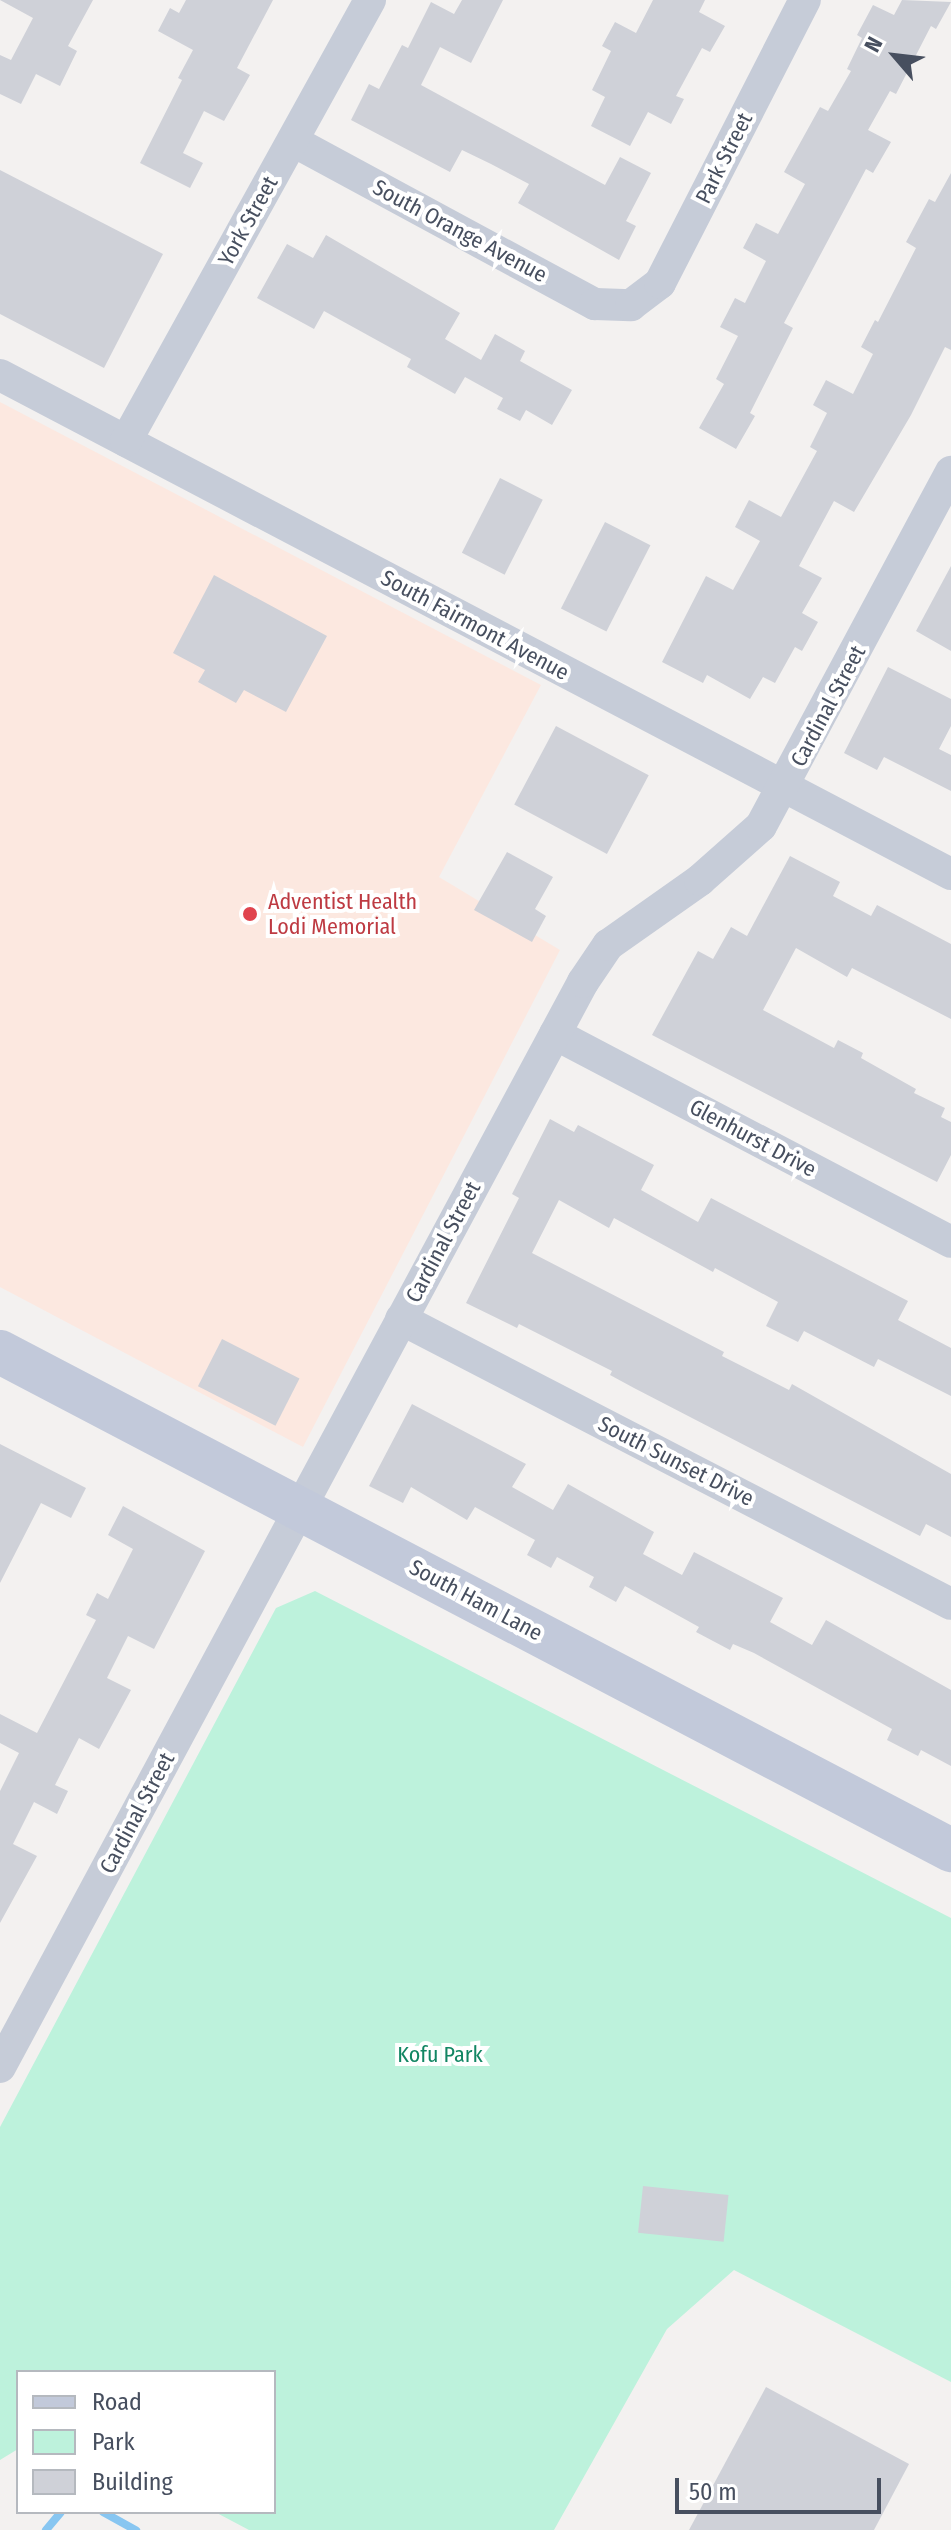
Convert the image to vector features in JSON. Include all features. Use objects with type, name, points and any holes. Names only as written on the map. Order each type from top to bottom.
[{"type":"main road","name":"South Ham Lane","points":[[0,1352],[951,1850]]},
{"type":"street","name":"York Street","points":[[126,441],[370,0]]},
{"type":"street","name":"Park Street","points":[[631,305],[660,283],[805,0]]},
{"type":"street","name":"South Orange Avenue","points":[[293,141],[595,304],[631,305]]},
{"type":"street","name":"South Fairmont Avenue","points":[[0,375],[951,874]]},
{"type":"street","name":"Cardinal Street","points":[[0,2067],[555,1034],[608,945],[700,880],[761,826],[785,787],[951,472]]},
{"type":"street","name":"Glenhurst Drive","points":[[555,1034],[951,1242]]},
{"type":"street","name":"South Sunset Drive","points":[[401,1319],[951,1604]]},
{"type":"shaded area","name":"Adventist Health Lodi Memorial","points":[[0,402],[541,685],[439,877],[560,950],[303,1447],[0,1287]]},
{"type":"green space","name":"Kofu Park","points":[[315,1591],[951,1918],[951,2382],[734,2270],[667,2329],[554,2530],[249,2530],[219,2514],[276,2514],[276,2370],[16,2370],[16,2450],[0,2460],[0,2127],[276,1608]]},
{"type":"building","points":[[0,0],[93,0],[68,46],[77,51],[60,86],[36,74],[21,104],[0,94],[0,55],[11,60],[33,18]]},
{"type":"building","points":[[186,0],[273,0],[237,68],[250,75],[224,121],[204,111],[183,153],[203,163],[190,188],[140,163],[182,80],[178,78],[193,50],[158,31],[170,8],[179,13]]},
{"type":"building","points":[[462,0],[503,0],[471,63],[440,47],[421,85],[605,185],[620,157],[651,173],[626,221],[636,226],[619,260],[518,203],[529,184],[491,164],[462,150],[450,172],[351,120],[369,84],[379,89],[402,45],[408,48],[431,2],[454,14]]},
{"type":"building","points":[[653,0],[705,0],[699,12],[725,26],[710,52],[702,48],[676,96],[684,99],[671,124],[648,112],[630,146],[591,126],[605,97],[592,90],[611,51],[602,46],[615,22],[636,33]]},
{"type":"building","points":[[902,0],[951,2],[936,29],[931,26],[896,94],[890,91],[868,130],[891,142],[873,173],[866,169],[784,323],[793,328],[750,413],[755,416],[736,449],[699,428],[724,384],[716,379],[738,336],[720,327],[735,298],[745,303],[766,261],[743,248],[756,223],[778,234],[805,184],[784,172],[820,107],[828,111],[851,71],[847,69],[862,38],[857,35],[873,5],[894,15]]},
{"type":"building","points":[[0,170],[163,254],[104,368],[0,314]]},
{"type":"building","points":[[951,173],[951,350],[945,347],[911,415],[854,512],[834,501],[799,566],[822,578],[802,613],[818,622],[802,651],[795,647],[775,683],[763,677],[750,699],[707,675],[703,683],[662,662],[706,576],[733,590],[760,541],[735,527],[749,500],[781,517],[817,451],[810,447],[827,413],[813,405],[826,380],[853,394],[873,354],[861,347],[875,320],[878,322],[916,248],[906,242],[929,199],[935,202]]},
{"type":"building","points":[[326,235],[460,313],[445,339],[481,360],[495,334],[525,351],[520,361],[572,390],[552,425],[526,410],[520,421],[497,409],[503,398],[465,377],[455,394],[407,367],[411,359],[324,311],[314,329],[257,298],[287,244],[313,258]]},
{"type":"building","points":[[500,478],[543,500],[505,575],[462,553]]},
{"type":"building","points":[[605,522],[650,545],[606,632],[561,608]]},
{"type":"building","points":[[951,566],[951,651],[916,631]]},
{"type":"building","points":[[214,575],[327,636],[286,712],[244,690],[236,703],[198,682],[205,670],[173,653]]},
{"type":"building","points":[[888,667],[951,699],[951,726],[939,749],[951,755],[951,791],[884,757],[877,770],[844,753]]},
{"type":"building","points":[[556,726],[649,775],[607,854],[514,805]]},
{"type":"building","points":[[507,852],[553,877],[535,909],[546,916],[532,942],[474,910]]},
{"type":"building","points":[[790,856],[840,882],[833,896],[871,916],[877,905],[951,944],[951,1019],[852,968],[847,977],[796,948],[763,1010],[834,1048],[838,1040],[863,1053],[861,1058],[916,1089],[914,1093],[945,1108],[941,1117],[951,1122],[951,1155],[937,1182],[652,1035],[698,951],[713,959],[731,927],[747,936]]},
{"type":"building","points":[[550,1119],[574,1132],[578,1125],[654,1165],[641,1190],[698,1222],[711,1198],[908,1301],[898,1320],[951,1348],[951,1396],[878,1359],[874,1367],[804,1331],[798,1342],[766,1326],[778,1302],[715,1268],[713,1272],[614,1218],[609,1228],[559,1200],[532,1253],[724,1352],[722,1356],[789,1390],[792,1384],[951,1474],[951,1537],[926,1524],[920,1536],[634,1388],[610,1375],[612,1371],[519,1324],[517,1328],[466,1303],[519,1198],[512,1194]]},
{"type":"building","points":[[222,1339],[300,1378],[275,1426],[198,1386]]},
{"type":"building","points":[[412,1404],[526,1464],[512,1487],[553,1510],[568,1484],[654,1532],[643,1554],[682,1575],[694,1552],[783,1598],[770,1622],[812,1645],[826,1620],[951,1690],[951,1766],[921,1750],[918,1756],[887,1740],[892,1729],[754,1653],[733,1644],[730,1650],[696,1632],[699,1627],[625,1586],[616,1602],[589,1587],[594,1577],[557,1557],[551,1568],[527,1555],[535,1540],[475,1507],[467,1520],[411,1487],[403,1503],[369,1486]]},
{"type":"building","points":[[0,1444],[86,1488],[71,1518],[41,1503],[0,1583]]},
{"type":"building","points":[[123,1506],[205,1551],[154,1649],[128,1636],[107,1678],[131,1690],[99,1749],[79,1738],[55,1785],[68,1791],[57,1814],[34,1802],[13,1844],[37,1856],[0,1923],[0,1791],[19,1753],[0,1743],[0,1714],[37,1733],[96,1620],[86,1615],[97,1593],[108,1599],[133,1549],[108,1535]]},
{"type":"building","points":[[643,2186],[729,2195],[724,2242],[638,2233]]},
{"type":"building","points":[[766,2387],[909,2464],[874,2530],[689,2530]]},
{"type":"waterway","points":[[46,2530],[59,2514]]},
{"type":"waterway","points":[[107,2514],[136,2530]]},
{"type":"place","name":"Adventist Health Lodi Memorial","points":[[250,914]]}]
